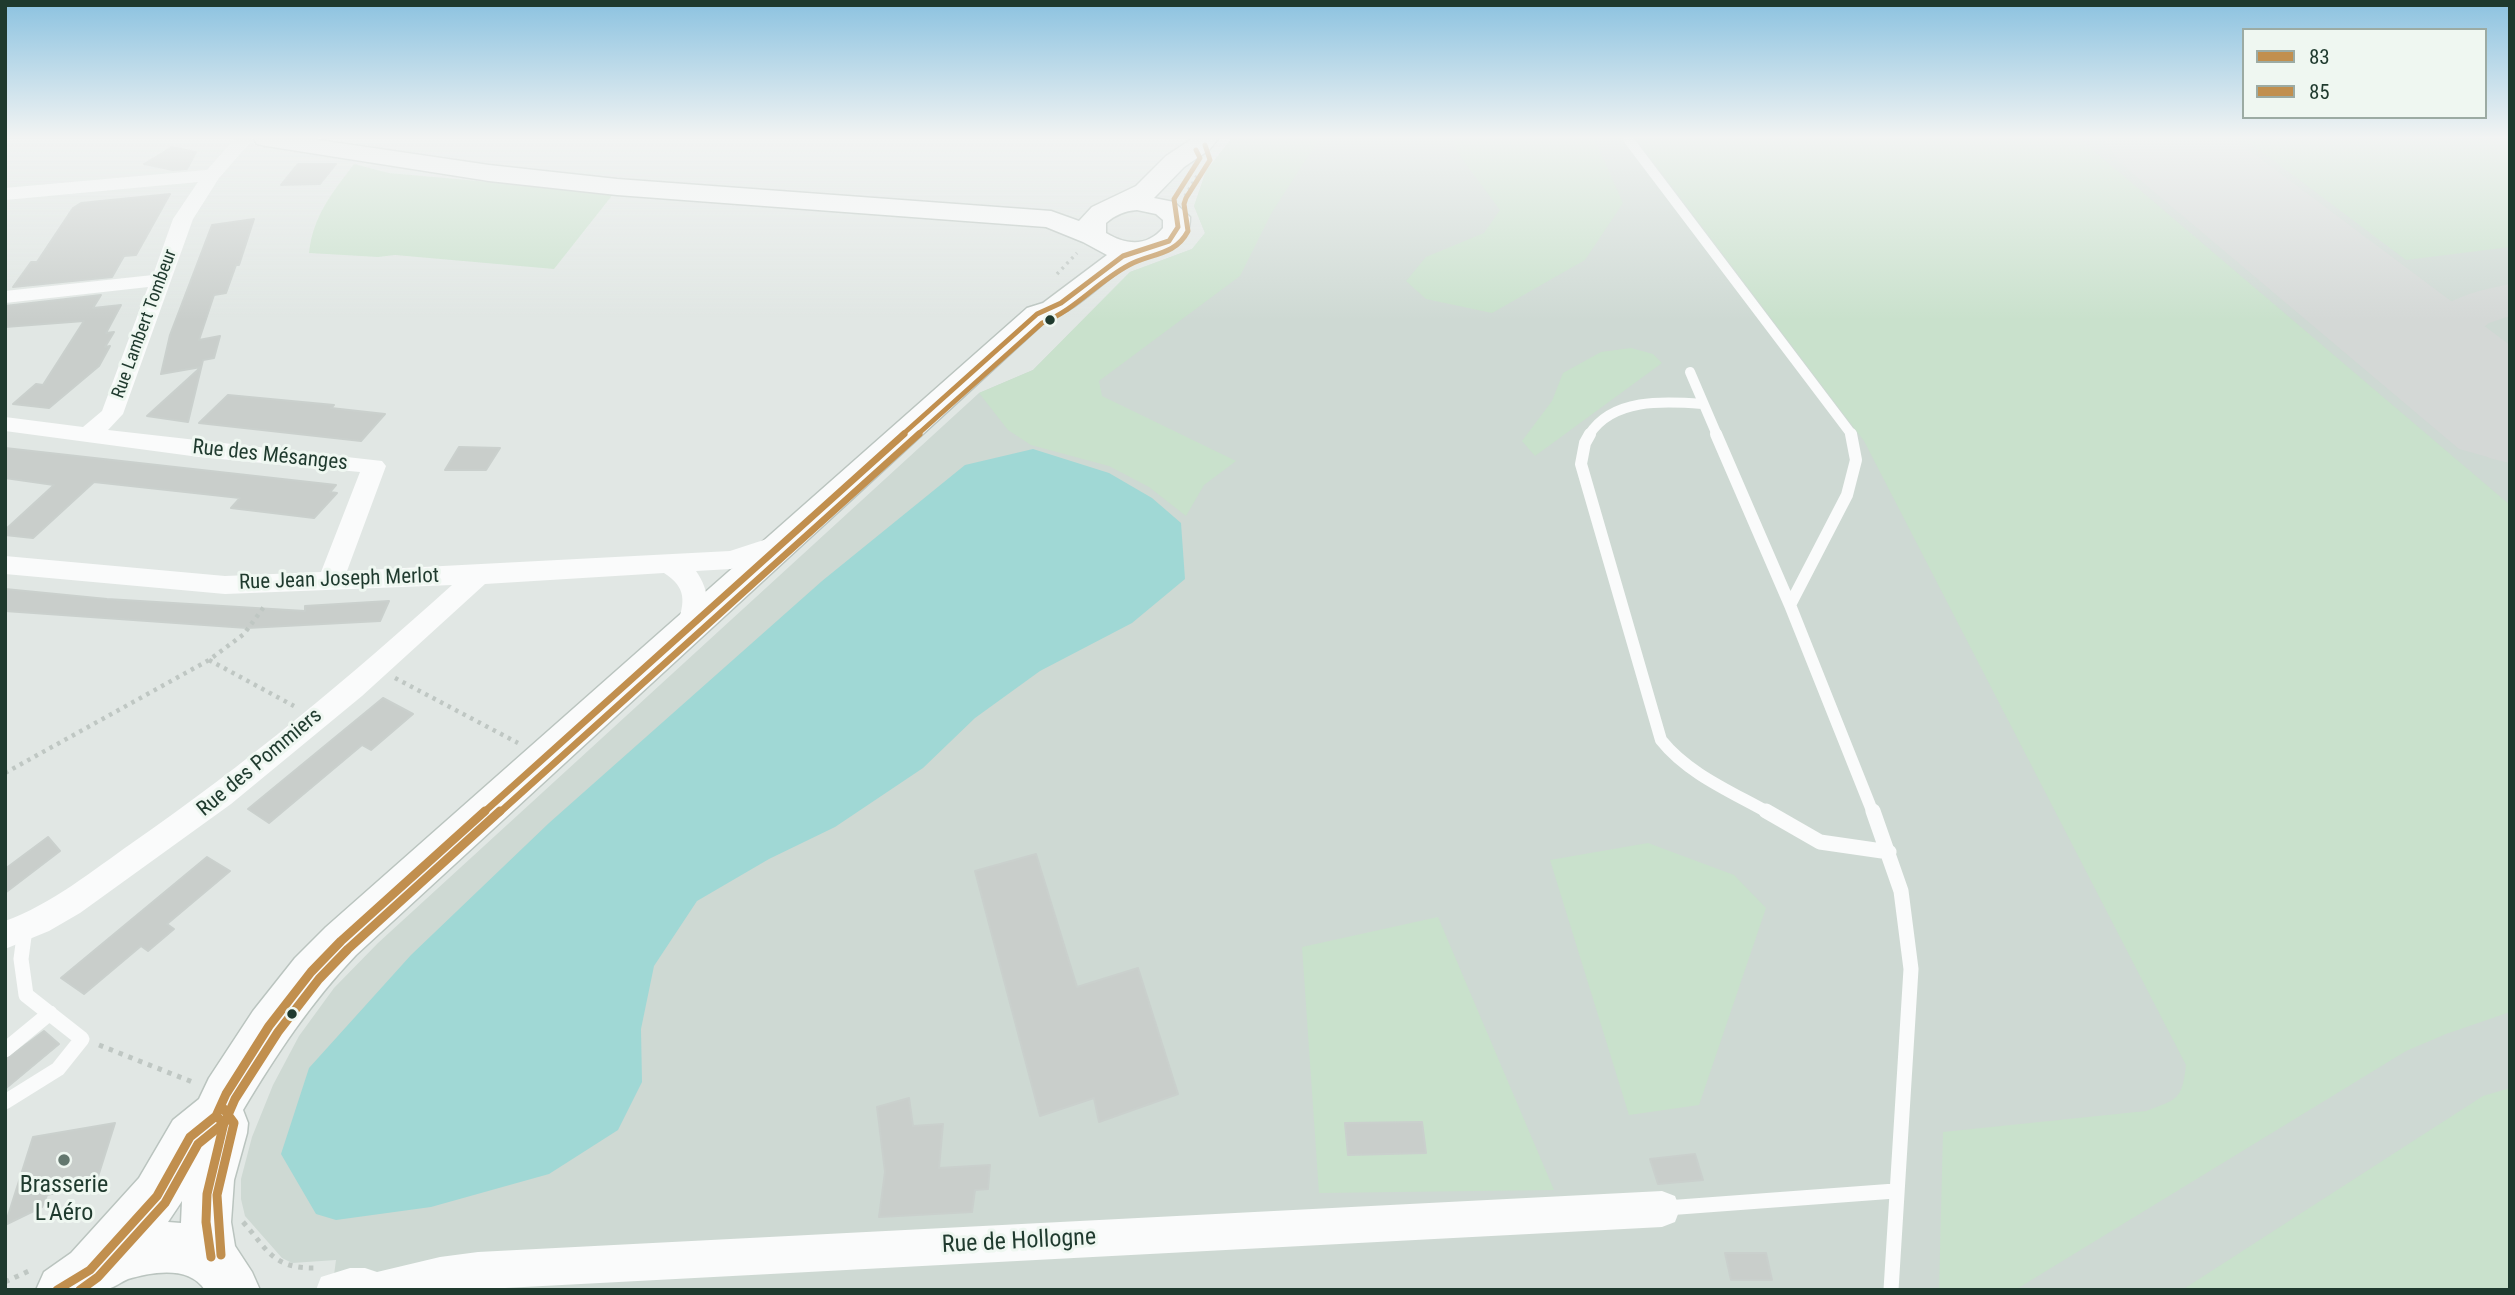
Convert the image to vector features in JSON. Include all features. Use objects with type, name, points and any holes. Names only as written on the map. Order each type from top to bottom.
[{"type":"main road","points":[[786,199],[1051,219],[1118,205],[1152,203],[1174,214],[1179,221],[1173,238],[1149,249],[1133,251],[1108,247],[1093,236],[1051,219]]},
{"type":"main road","points":[[1037,314],[1038,303],[1083,259],[1093,236],[1092,222],[1129,199]]},
{"type":"main road","points":[[1174,199],[1174,214]]},
{"type":"main road","points":[[69,1284],[126,1235],[157,1196],[190,1137],[221,1105],[262,1036],[311,972],[350,932],[1037,314],[1053,309],[1099,272],[1133,251]]},
{"type":"main road","points":[[221,1105],[223,1133],[204,1194],[206,1230],[234,1279]]},
{"type":"main road","points":[[69,1284],[124,1255],[157,1247],[187,1248],[234,1279]]},
{"type":"street","name":"Rue Lambert Tombeur","points":[[88,435],[112,414],[183,219],[196,199]]},
{"type":"street","points":[[5,298],[161,280]]},
{"type":"street","points":[[5,424],[88,435]]},
{"type":"street","name":"Rue des Mésanges","points":[[88,435],[374,466],[331,580]]},
{"type":"street","name":"Rue Jean Joseph Merlot","points":[[5,565],[225,584],[479,575],[731,560],[783,543]]},
{"type":"street","points":[[673,564],[686,574],[695,589],[695,608],[690,626]]},
{"type":"street","name":"Rue des Pommiers","points":[[15,932],[82,895],[204,811],[376,668],[479,575]]},
{"type":"street","name":"Rue de Hollogne","points":[[325,1279],[357,1286],[371,1286],[377,1290],[440,1275],[478,1270],[1662,1209]]},
{"type":"lane","points":[[1674,199],[1851,433],[1856,461],[1852,479],[1790,605]]},
{"type":"lane","points":[[1690,372],[1790,605],[1889,852],[1901,891],[1911,968],[1895,1191],[1891,1290]]},
{"type":"lane","points":[[1702,404],[1662,400],[1634,404],[1598,425],[1585,443],[1581,454],[1581,464],[1661,740],[1673,755],[1689,768],[1820,842],[1889,852]]},
{"type":"lane","name":"Rue des Pommiers","points":[[15,932],[26,995],[82,1039]]},
{"type":"lane","points":[[5,1050],[50,1013]]},
{"type":"lane","points":[[5,1102],[58,1069],[82,1039]]},
{"type":"lane","points":[[1662,1209],[1895,1191]]},
{"type":"path","points":[[5,773],[209,660],[244,634],[280,582]]},
{"type":"path","points":[[209,660],[315,718]]},
{"type":"path","points":[[376,668],[545,757]]},
{"type":"path","points":[[82,1039],[221,1105]]},
{"type":"path","points":[[237,1212],[274,1262],[284,1268],[325,1279]]},
{"type":"shaded area","points":[[1196,199],[2510,199],[2510,1290],[332,1290],[336,1260],[292,1263],[282,1258],[245,1216],[241,1199],[241,1179],[252,1137],[273,1085],[299,1036],[334,988],[378,943],[979,393],[1033,370],[1130,272],[1192,249],[1205,233],[1194,206]]},
{"type":"green space","points":[[328,199],[609,199],[554,269],[395,255],[378,257],[309,253],[319,216]]},
{"type":"green space","points":[[1196,199],[1280,199],[1240,276],[1099,381],[1102,396],[1236,461],[1204,485],[1186,516],[1149,487],[1109,466],[1031,445],[1008,430],[979,393],[1033,370],[1130,272],[1192,249],[1205,233],[1194,206]]},
{"type":"green space","points":[[1492,199],[1621,199],[1623,203],[1585,260],[1492,313],[1426,299],[1406,281],[1426,257],[1484,233],[1500,210]]},
{"type":"green space","points":[[1682,199],[2151,199],[2510,505],[2510,1012],[2406,1051],[2015,1290],[1939,1290],[1943,1132],[2146,1111],[2176,1097],[2183,1085],[2186,1065],[1864,441]]},
{"type":"green space","points":[[2325,199],[2510,199],[2510,247],[2406,260]]},
{"type":"green space","points":[[1631,348],[1653,354],[1662,363],[1535,456],[1522,441],[1552,401],[1563,373],[1601,352]]},
{"type":"green space","points":[[1648,843],[1734,875],[1766,908],[1699,1105],[1629,1115],[1550,860]]},
{"type":"green space","points":[[1438,917],[1554,1190],[1319,1193],[1302,947]]},
{"type":"green space","points":[[2510,1088],[2510,1290],[2182,1290],[2483,1096]]},
{"type":"water","points":[[1033,449],[1109,473],[1152,498],[1181,523],[1185,579],[1132,623],[1040,671],[975,718],[923,768],[835,827],[769,859],[697,901],[654,966],[641,1029],[642,1082],[618,1130],[549,1174],[431,1207],[336,1220],[316,1214],[281,1154],[309,1068],[411,955],[549,823],[822,581],[965,465]]},
{"type":"building","points":[[116,199],[167,199],[136,255],[124,256],[112,277],[13,287],[31,262],[37,262],[73,208],[81,203]]},
{"type":"building","points":[[254,219],[239,265],[236,265],[226,293],[214,295],[199,340],[220,336],[214,358],[203,360],[188,422],[147,416],[201,367],[161,374],[170,335],[212,225]]},
{"type":"building","points":[[101,295],[93,308],[121,305],[106,333],[114,332],[105,347],[110,346],[99,366],[49,408],[13,404],[36,384],[43,385],[84,321],[5,327],[5,306]]},
{"type":"building","points":[[228,395],[334,405],[331,408],[385,414],[361,441],[199,423]]},
{"type":"building","points":[[459,447],[500,448],[486,470],[445,470]]},
{"type":"building","points":[[5,448],[336,485],[330,492],[337,493],[314,518],[231,508],[240,498],[94,482],[33,538],[5,535],[5,530],[54,485],[5,478]]},
{"type":"building","points":[[5,589],[107,599],[305,611],[305,606],[389,601],[380,621],[247,628],[5,611]]},
{"type":"building","points":[[383,698],[413,714],[371,750],[362,745],[269,823],[248,809]]},
{"type":"building","points":[[48,837],[60,851],[5,893],[5,869]]},
{"type":"building","points":[[1036,854],[1077,987],[1138,968],[1178,1094],[1099,1122],[1094,1098],[1040,1116],[975,871]]},
{"type":"building","points":[[207,857],[230,871],[167,924],[174,929],[148,951],[141,946],[84,994],[61,978]]},
{"type":"building","points":[[44,1031],[59,1044],[5,1089],[5,1060]]},
{"type":"building","points":[[909,1098],[913,1126],[943,1124],[939,1168],[990,1165],[988,1189],[975,1190],[972,1212],[879,1217],[885,1172],[877,1107]]},
{"type":"building","points":[[1422,1122],[1426,1153],[1348,1155],[1345,1123]]},
{"type":"building","name":"Brasserie L'Aéro","points":[[115,1123],[96,1183],[47,1195],[42,1207],[5,1225],[33,1137]]},
{"type":"building","points":[[1695,1154],[1703,1180],[1658,1184],[1650,1159]]},
{"type":"building","points":[[1725,1253],[1766,1253],[1772,1280],[1731,1280]]},
{"type":"taxiway","points":[[2458,363],[2450,344],[2451,332],[2458,321],[2487,305],[2510,300]]},
{"type":"taxiway","points":[[2458,363],[2481,359],[2510,361]]},
{"type":"taxiway","points":[[2458,363],[2483,390]]},
{"type":"taxiway","points":[[2458,363],[2439,377],[2439,384],[2445,392],[2510,444]]},
{"type":"runway","points":[[2237,199],[2510,416]]},
{"type":"transit line","name":"83","points":[[57,1290],[90,1270],[141,1216],[157,1196],[190,1137],[216,1116],[226,1094],[269,1026],[311,972],[341,941],[1037,314],[1061,303],[1123,256],[1169,241],[1178,227],[1174,199]]},
{"type":"transit line","name":"85","points":[[80,1290],[98,1277],[165,1203],[198,1144],[225,1122],[235,1099],[278,1032],[319,979],[348,949],[1042,323],[1066,312],[1129,265],[1163,254],[1177,246],[1188,231],[1186,199]]},
{"type":"transit line","name":"85","points":[[221,1255],[217,1195],[234,1123],[223,1108]]},
{"type":"transit line","name":"83","points":[[211,1257],[206,1222],[207,1194],[224,1123],[216,1116]]},
{"type":"place","name":"Brasserie L'Aéro","points":[[64,1160]]}]
